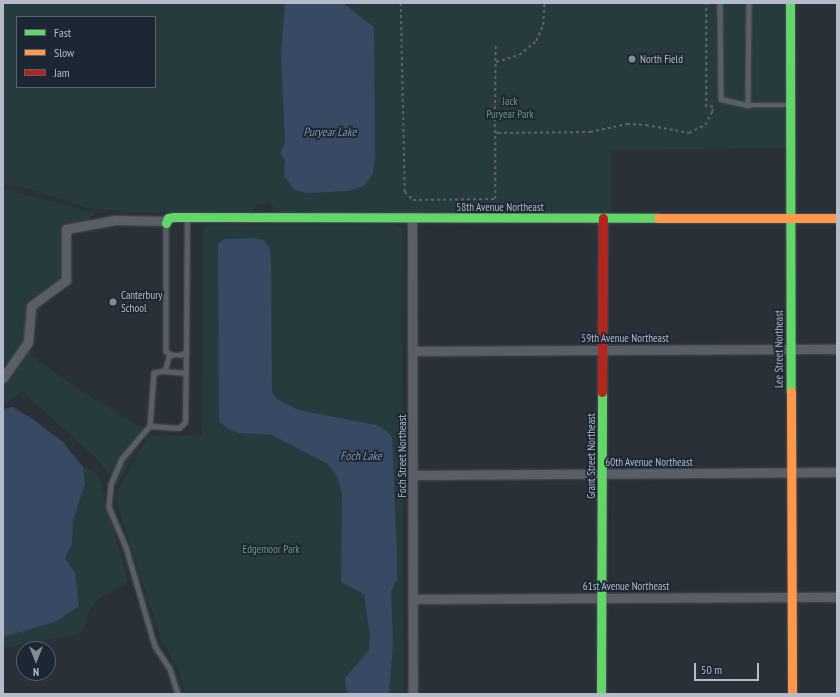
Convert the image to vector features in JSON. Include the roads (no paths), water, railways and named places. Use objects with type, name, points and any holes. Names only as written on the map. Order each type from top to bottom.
[{"type":"street","name":"Lee Street Northeast","points":[[790,3],[792,694]]},
{"type":"street","name":"58th Avenue Northeast","points":[[166,222],[168,218],[837,218]]},
{"type":"street","name":"Grant Street Northeast","points":[[601,694],[603,218]]},
{"type":"street","name":"Foch Street Northeast","points":[[412,219],[414,475],[413,694]]},
{"type":"street","points":[[3,378],[28,342],[30,306],[66,280],[66,229],[115,220],[166,222]]},
{"type":"street","name":"59th Avenue Northeast","points":[[413,350],[837,349]]},
{"type":"street","name":"60th Avenue Northeast","points":[[414,475],[837,472]]},
{"type":"street","name":"61st Avenue Northeast","points":[[414,598],[837,597]]},
{"type":"lane","points":[[720,3],[722,100],[748,105],[790,105]]},
{"type":"lane","points":[[748,105],[749,3]]},
{"type":"lane","points":[[150,426],[179,428],[185,422],[187,218]]},
{"type":"lane","points":[[166,222],[166,351],[170,354],[180,355],[186,352]]},
{"type":"lane","points":[[165,371],[170,354]]},
{"type":"lane","points":[[178,694],[170,669],[154,646],[128,554],[109,507],[111,485],[122,460],[134,442],[150,426],[154,373],[165,371],[186,373]]},
{"type":"water","name":"Puryear Lake","points":[[285,3],[343,3],[374,27],[375,158],[373,174],[364,186],[349,191],[307,193],[295,190],[284,176],[285,160],[280,153],[285,143],[281,53]]},
{"type":"water","name":"Foch Lake","points":[[252,238],[264,240],[270,249],[272,393],[277,399],[298,410],[376,425],[387,431],[392,437],[397,579],[391,591],[393,644],[389,694],[349,694],[346,689],[345,678],[369,650],[370,636],[364,594],[341,582],[342,496],[338,478],[328,464],[272,435],[240,433],[228,429],[219,421],[218,244],[225,239]]},
{"type":"water","points":[[12,407],[30,417],[63,442],[83,467],[85,484],[73,520],[72,543],[65,559],[75,572],[79,606],[55,622],[3,637],[3,409]]},
{"type":"place","name":"North Field","points":[[632,59]]},
{"type":"place","name":"Canterbury School","points":[[113,302]]},
{"type":"park label","name":"Jack Puryear Park","points":[[510,108]]},
{"type":"park label","name":"Edgemoor Park","points":[[271,549]]}]
